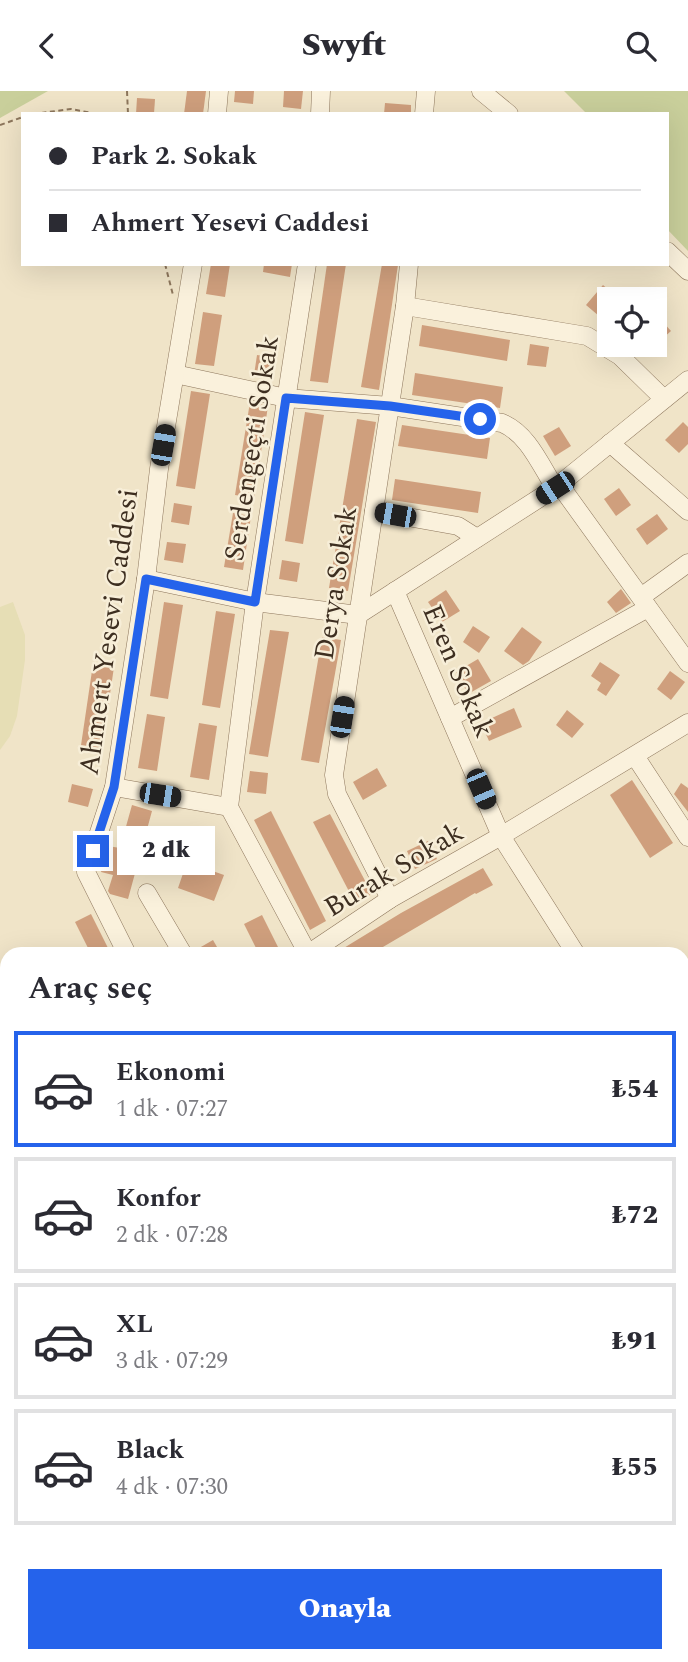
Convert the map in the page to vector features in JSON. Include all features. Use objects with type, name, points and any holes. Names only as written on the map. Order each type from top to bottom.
[{"type":"street","points":[[217,112],[219,91]]},
{"type":"street","points":[[320,112],[321,91]]},
{"type":"street","points":[[424,112],[426,91]]},
{"type":"street","points":[[481,91],[507,112]]},
{"type":"street","points":[[669,253],[688,271]]},
{"type":"street","name":"Ahmert Yesevi Caddesi","points":[[124,947],[86,872],[114,787],[146,579],[159,469],[193,266]]},
{"type":"street","name":"Serdengeçti Sokak","points":[[229,807],[255,602],[307,266]]},
{"type":"street","name":"Derya Sokak","points":[[390,899],[337,794],[334,782],[410,266]]},
{"type":"street","points":[[405,306],[587,336],[620,356],[664,399]]},
{"type":"street","points":[[175,374],[286,398],[390,406],[508,425],[525,439],[688,663]]},
{"type":"street","points":[[146,579],[255,602],[358,615],[557,486],[688,380]]},
{"type":"street","points":[[610,443],[688,511]]},
{"type":"street","points":[[374,511],[458,526],[477,538]]},
{"type":"street","points":[[450,718],[645,603],[688,563]]},
{"type":"street","name":"Eren Sokak","points":[[395,591],[501,836],[567,947]]},
{"type":"street","name":"Burak Sokak","points":[[318,947],[390,899],[501,836],[688,723]]},
{"type":"street","points":[[635,756],[688,837]]},
{"type":"street","points":[[114,787],[229,807],[304,947]]},
{"type":"street","points":[[147,893],[179,947]]},
{"type":"path","points":[[127,91],[128,112]]},
{"type":"path","points":[[48,112],[71,109],[86,112]]},
{"type":"path","points":[[0,125],[21,118]]},
{"type":"shaded area","points":[[13,602],[25,635],[25,660],[17,716],[10,736],[0,750],[0,607]]},
{"type":"green space","points":[[0,91],[48,91],[0,118]]},
{"type":"green space","points":[[564,91],[688,91],[688,251],[669,231],[669,112],[585,112]]},
{"type":"building","points":[[187,91],[206,91],[203,112],[184,112]]},
{"type":"building","points":[[235,91],[254,91],[253,104],[234,102]]},
{"type":"building","points":[[284,91],[303,91],[301,109],[283,107]]},
{"type":"building","points":[[137,98],[155,99],[154,112],[136,112]]},
{"type":"building","points":[[385,103],[411,105],[411,112],[384,112]]},
{"type":"building","points":[[211,266],[230,266],[225,297],[206,294]]},
{"type":"building","points":[[264,266],[292,266],[290,277],[263,272]]},
{"type":"building","points":[[327,266],[346,266],[328,383],[310,381]]},
{"type":"building","points":[[382,266],[398,266],[379,390],[361,387]]},
{"type":"building","points":[[597,292],[597,314],[586,305]]},
{"type":"building","points":[[203,312],[222,315],[214,366],[195,364]]},
{"type":"building","points":[[422,325],[510,340],[507,361],[419,346]]},
{"type":"building","points":[[530,344],[549,347],[546,367],[527,365]]},
{"type":"building","points":[[257,355],[276,358],[273,378],[254,375]]},
{"type":"building","points":[[415,373],[503,387],[500,408],[412,395]]},
{"type":"building","points":[[191,391],[210,394],[195,489],[176,486]]},
{"type":"building","points":[[250,402],[268,406],[254,498],[235,495]]},
{"type":"building","points":[[305,412],[324,415],[303,544],[285,541]]},
{"type":"building","points":[[357,419],[376,422],[348,591],[329,588]]},
{"type":"building","points":[[683,422],[688,427],[688,444],[679,453],[665,440]]},
{"type":"building","points":[[402,425],[490,438],[487,459],[398,446]]},
{"type":"building","points":[[559,427],[571,446],[555,456],[543,436]]},
{"type":"building","points":[[395,479],[481,492],[478,513],[392,500]]},
{"type":"building","points":[[619,488],[631,505],[616,516],[604,499]]},
{"type":"building","points":[[174,503],[192,506],[189,525],[171,522]]},
{"type":"building","points":[[233,513],[251,516],[243,570],[224,567]]},
{"type":"building","points":[[657,514],[668,529],[647,545],[636,529]]},
{"type":"building","points":[[167,542],[186,544],[183,563],[164,560]]},
{"type":"building","points":[[282,560],[300,563],[297,582],[279,579]]},
{"type":"building","points":[[621,589],[631,603],[616,613],[607,602]]},
{"type":"building","points":[[446,590],[460,611],[442,622],[428,602]]},
{"type":"building","points":[[164,602],[183,605],[168,699],[150,696]]},
{"type":"building","points":[[216,611],[235,614],[220,708],[202,705]]},
{"type":"building","points":[[473,626],[490,637],[479,653],[463,642]]},
{"type":"building","points":[[522,627],[542,642],[523,665],[504,651]]},
{"type":"building","points":[[270,630],[289,632],[268,757],[249,754]]},
{"type":"building","points":[[322,637],[341,640],[319,763],[301,760]]},
{"type":"building","points":[[478,659],[491,681],[468,694],[456,672]]},
{"type":"building","points":[[600,662],[620,675],[606,696],[597,690],[601,683],[591,676]]},
{"type":"building","points":[[93,664],[114,667],[101,755],[80,752]]},
{"type":"building","points":[[670,671],[685,682],[671,700],[657,689]]},
{"type":"building","points":[[514,708],[522,727],[489,741],[481,723]]},
{"type":"building","points":[[567,710],[584,724],[572,738],[556,725]]},
{"type":"building","points":[[147,714],[165,717],[157,771],[138,768]]},
{"type":"building","points":[[199,723],[217,726],[209,780],[190,777]]},
{"type":"building","points":[[377,768],[387,786],[363,800],[353,782]]},
{"type":"building","points":[[250,771],[268,773],[266,794],[247,792]]},
{"type":"building","points":[[632,780],[673,843],[650,858],[610,795]]},
{"type":"building","points":[[681,783],[688,788],[688,812],[674,794]]},
{"type":"building","points":[[72,784],[93,789],[88,807],[68,802]]},
{"type":"building","points":[[132,805],[152,811],[128,899],[110,894],[108,891],[113,875],[101,872],[108,846],[120,848]]},
{"type":"building","points":[[271,811],[326,921],[310,930],[254,820]]},
{"type":"building","points":[[330,814],[372,894],[355,903],[313,822]]},
{"type":"building","points":[[428,841],[437,859],[415,869],[407,851]]},
{"type":"building","points":[[187,862],[224,875],[214,901],[178,888]]},
{"type":"building","points":[[483,868],[493,885],[383,947],[345,947]]},
{"type":"building","points":[[91,914],[108,947],[88,947],[75,922]]},
{"type":"building","points":[[262,915],[278,947],[256,947],[244,924]]},
{"type":"building","points":[[213,940],[217,947],[201,947]]},
{"type":"route","points":[[93,851],[114,787],[146,579],[255,602],[286,398],[390,406],[480,419]]}]
